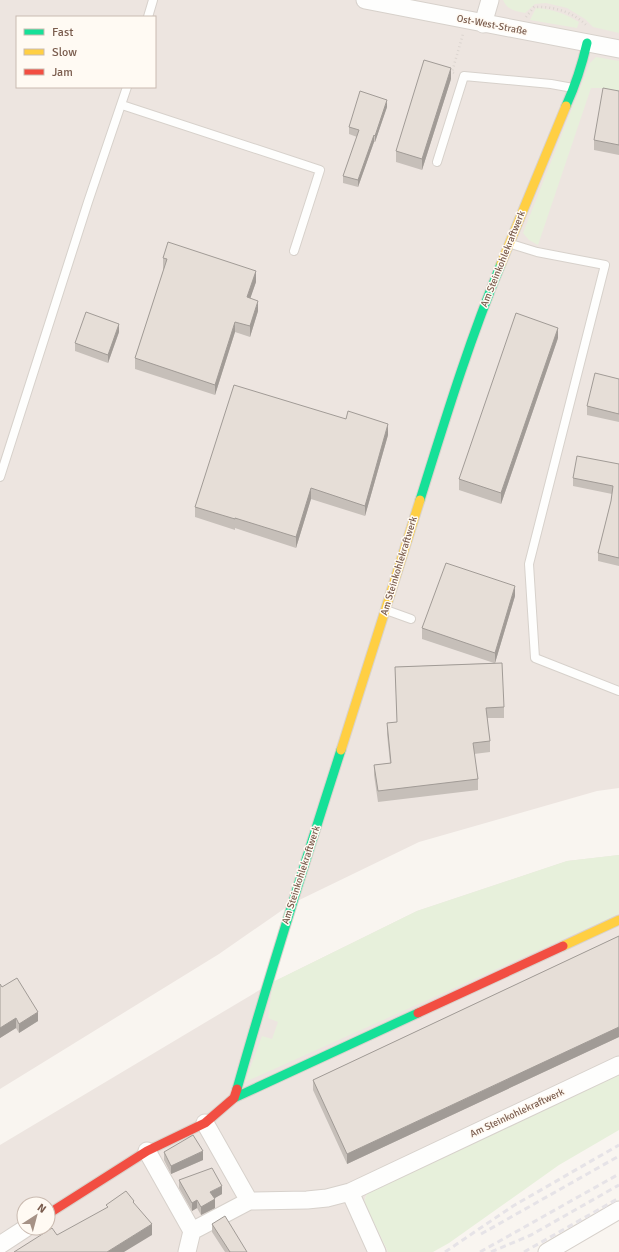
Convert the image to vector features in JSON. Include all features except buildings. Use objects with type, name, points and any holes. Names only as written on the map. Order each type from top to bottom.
[{"type":"street","name":"Ost-West-Straße","points":[[365,0],[483,24],[619,49]]},
{"type":"street","points":[[483,24],[490,0]]},
{"type":"street","name":"Am Steinkohlekraftwerk","points":[[234,1098],[282,933],[386,610],[457,380],[483,307],[574,88],[587,43]]},
{"type":"street","points":[[56,1209],[148,1152],[205,1122],[234,1098],[619,920]]},
{"type":"street","name":"Am Steinkohlekraftwerk","points":[[192,1230],[249,1201],[308,1200],[327,1198],[350,1192],[619,1065]]},
{"type":"street","points":[[205,1122],[249,1201]]},
{"type":"street","points":[[148,1152],[192,1230],[187,1252]]},
{"type":"street","points":[[350,1192],[377,1252]]},
{"type":"street","points":[[546,1252],[619,1210]]},
{"type":"street","points":[[0,1245],[16,1235]]},
{"type":"lane","points":[[148,16],[153,0]]},
{"type":"lane","points":[[437,162],[464,76],[551,84],[574,88]]},
{"type":"lane","points":[[0,478],[88,202],[127,88]]},
{"type":"lane","points":[[122,105],[320,170],[294,251]]},
{"type":"lane","points":[[509,244],[537,252],[605,265],[529,564],[535,658],[619,691]]},
{"type":"lane","points":[[386,610],[411,619]]},
{"type":"path","points":[[524,31],[526,16],[534,7],[546,6],[568,13],[582,21],[590,29],[587,43]]},
{"type":"path","points":[[464,76],[452,72],[466,20]]},
{"type":"shaded area","points":[[0,0],[619,0],[619,788],[597,791],[419,842],[291,904],[219,954],[0,1089]]},
{"type":"shaded area","points":[[619,855],[619,1073],[367,1193],[364,1202],[388,1252],[0,1252],[0,1145],[273,982],[417,911],[567,861]]},
{"type":"green space","points":[[503,0],[619,0],[619,33],[593,27],[585,19],[567,8],[546,3],[535,4],[525,13],[509,8]]},
{"type":"green space","points":[[536,8],[559,12],[579,22],[577,28],[530,20]]},
{"type":"green space","points":[[596,57],[619,61],[619,91],[591,88],[538,245],[529,240],[523,233],[590,63]]},
{"type":"green space","points":[[619,855],[619,914],[245,1082],[262,1036],[272,1039],[278,1022],[268,1018],[273,982],[417,911],[567,861]]},
{"type":"green space","points":[[619,1073],[619,1130],[559,1165],[449,1243],[433,1252],[388,1252],[364,1202],[367,1193]]},
{"type":"railway","points":[[445,1252],[513,1206],[619,1145]]},
{"type":"railway","points":[[481,1234],[619,1156]]},
{"type":"railway","points":[[480,1252],[619,1174]]},
{"type":"railway","points":[[491,1252],[531,1235],[619,1185]]},
{"type":"railway","points":[[524,1252],[619,1198]]},
{"type":"traffic: fast","points":[[566,106],[578,75],[587,43]]},
{"type":"traffic: fast","points":[[420,500],[468,351],[501,264]]},
{"type":"traffic: fast","points":[[237,1089],[274,961],[341,750]]},
{"type":"traffic: fast","points":[[234,1098],[418,1013]]},
{"type":"traffic: slow","points":[[501,264],[566,106]]},
{"type":"traffic: slow","points":[[341,750],[420,500]]},
{"type":"traffic: slow","points":[[563,946],[619,920]]},
{"type":"traffic: jam","points":[[418,1013],[563,946]]},
{"type":"traffic: jam","points":[[56,1209],[147,1151],[205,1123],[234,1098],[237,1089]]}]
